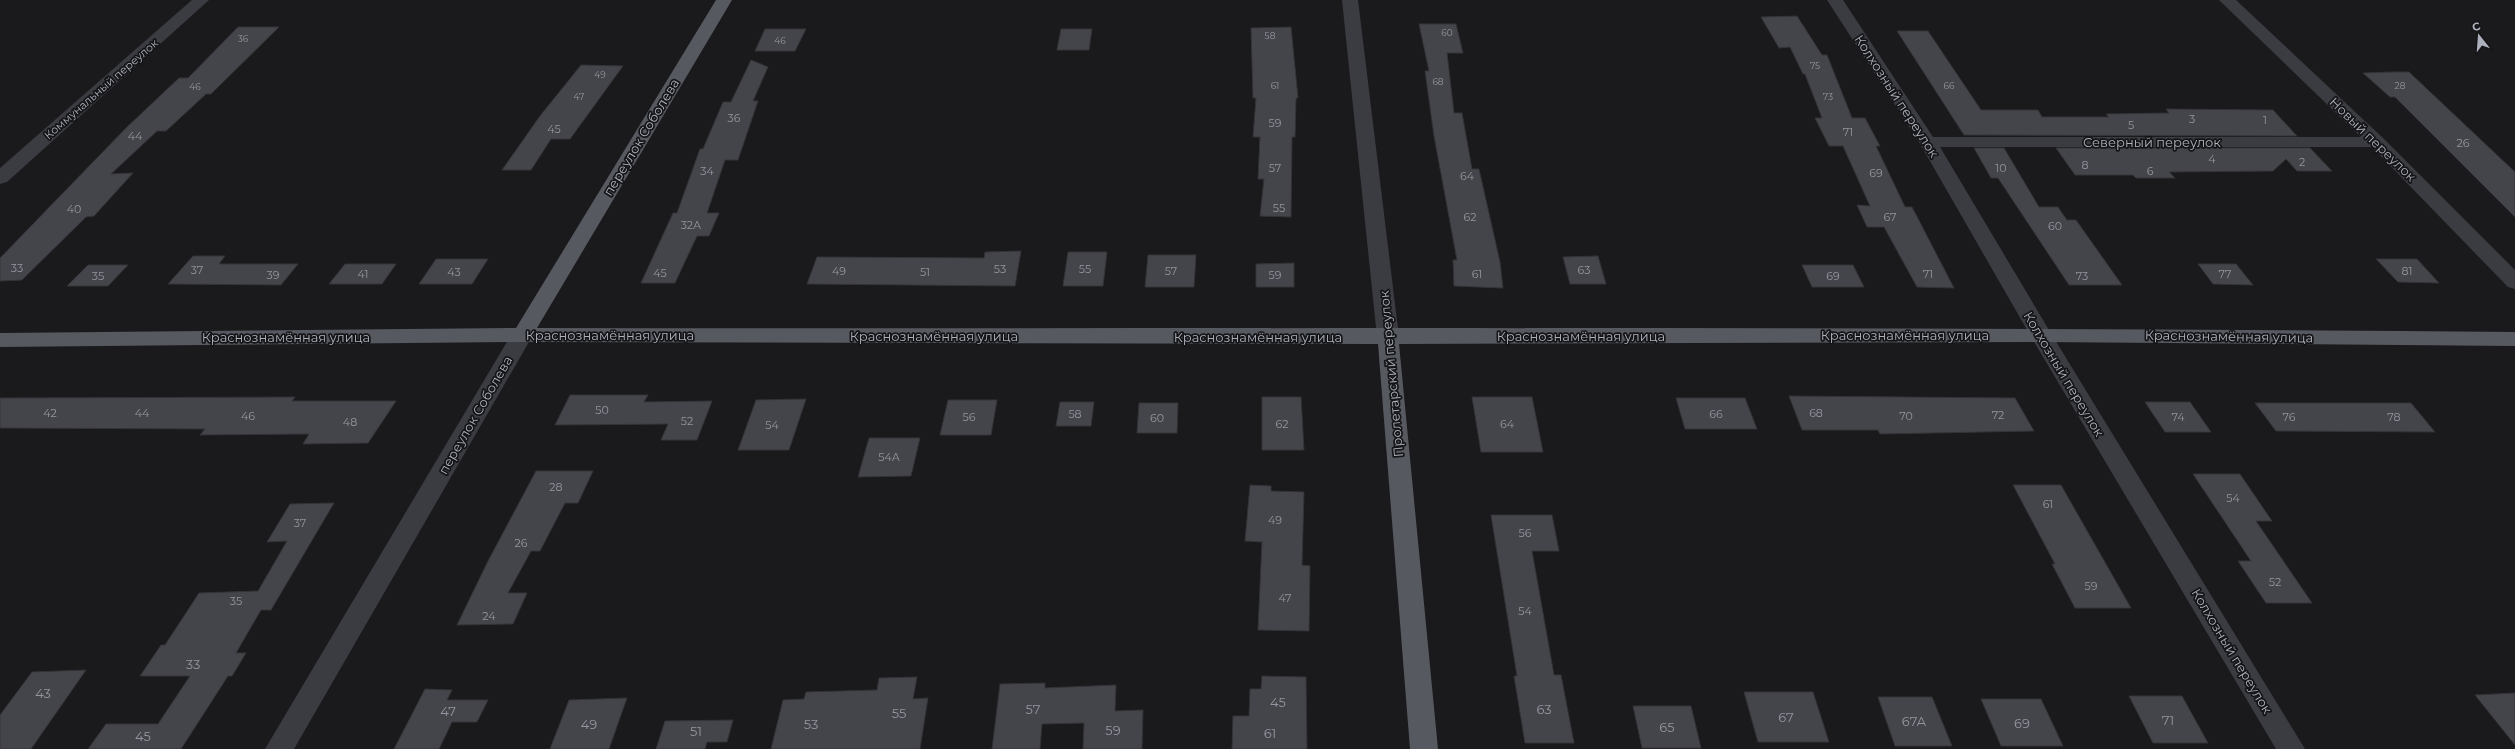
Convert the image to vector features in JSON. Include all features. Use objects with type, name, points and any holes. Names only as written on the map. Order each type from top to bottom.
[{"type":"main road","name":"переулок Соболева","points":[[522,335],[724,0]]},
{"type":"main road","name":"Краснознамённая улица","points":[[0,340],[522,335],[1388,337],[2041,335],[2515,339]]},
{"type":"main road","name":"Пролетарский переулок","points":[[1388,337],[1424,749]]},
{"type":"street","name":"Коммунальный переулок","points":[[0,178],[201,0]]},
{"type":"street","name":"Пролетарский переулок","points":[[1350,0],[1388,337]]},
{"type":"street","name":"Колхозный переулок","points":[[1835,0],[1928,142],[2041,335],[2291,749]]},
{"type":"street","name":"Новый переулок","points":[[2227,0],[2377,142],[2515,282]]},
{"type":"street","name":"Северный переулок","points":[[1928,142],[2377,142]]},
{"type":"street","name":"переулок Соболева","points":[[279,749],[522,335]]},
{"type":"building","points":[[1797,16],[1822,55],[1827,55],[1852,118],[1865,118],[1880,146],[1876,146],[1905,207],[1912,207],[1954,288],[1917,287],[1884,227],[1867,227],[1857,205],[1870,206],[1843,146],[1829,146],[1815,118],[1822,118],[1805,74],[1803,74],[1790,47],[1779,48],[1761,17]]},
{"type":"building","points":[[1419,24],[1456,24],[1463,53],[1447,53],[1454,113],[1462,113],[1472,169],[1479,169],[1500,262],[1503,288],[1454,286],[1453,260],[1457,260],[1434,136],[1425,71],[1429,71]]},
{"type":"building","points":[[238,27],[279,27],[211,94],[206,94],[166,131],[157,131],[111,174],[133,173],[94,216],[86,217],[22,280],[0,281],[0,258],[126,128],[179,78],[188,78]]},
{"type":"building","points":[[1291,27],[1298,98],[1296,98],[1295,137],[1292,137],[1291,217],[1260,216],[1264,179],[1258,179],[1260,137],[1253,137],[1256,98],[1253,98],[1251,28]]},
{"type":"building","points":[[765,29],[806,29],[795,51],[755,51]]},
{"type":"building","points":[[1061,29],[1092,29],[1089,50],[1057,50]]},
{"type":"building","points":[[1897,31],[1928,31],[1981,110],[2038,110],[2042,117],[2109,117],[2106,114],[2169,113],[2166,109],[2273,110],[2297,136],[1964,135]]},
{"type":"building","points":[[751,60],[768,67],[753,101],[758,101],[738,160],[725,160],[707,213],[719,213],[709,236],[697,236],[675,283],[641,283],[673,213],[677,213],[700,149],[703,149],[723,102],[731,102]]},
{"type":"building","points":[[581,65],[623,66],[570,139],[551,139],[531,170],[502,170],[540,116]]},
{"type":"building","points":[[2409,72],[2515,172],[2515,217],[2395,97],[2390,97],[2363,73]]},
{"type":"building","points":[[1974,148],[2004,148],[2039,207],[2058,207],[2067,220],[2076,220],[2122,285],[2069,285],[1998,178],[1991,178]]},
{"type":"building","points":[[2056,148],[2310,148],[2332,171],[2297,171],[2286,159],[2273,171],[2169,172],[2175,178],[2136,178],[2133,175],[2075,175]]},
{"type":"building","points":[[1021,251],[1015,286],[807,284],[817,257],[984,258],[985,252]]},
{"type":"building","points":[[1068,252],[1107,252],[1103,286],[1063,286]]},
{"type":"building","points":[[1148,255],[1196,255],[1194,287],[1145,287]]},
{"type":"building","points":[[193,256],[225,256],[219,264],[298,264],[281,285],[168,284]]},
{"type":"building","points":[[1598,256],[1606,284],[1570,284],[1563,257]]},
{"type":"building","points":[[436,259],[488,259],[472,284],[419,284]]},
{"type":"building","points":[[2376,259],[2417,259],[2439,283],[2398,282]]},
{"type":"building","points":[[1294,263],[1294,287],[1256,287],[1256,264]]},
{"type":"building","points":[[345,264],[396,264],[382,284],[329,284]]},
{"type":"building","points":[[2198,264],[2236,264],[2253,285],[2213,284]]},
{"type":"building","points":[[88,265],[128,265],[108,286],[67,286]]},
{"type":"building","points":[[1802,265],[1853,265],[1864,287],[1812,287]]},
{"type":"building","points":[[570,395],[648,395],[644,402],[712,401],[697,440],[661,440],[668,424],[555,425]]},
{"type":"building","points":[[1789,396],[2015,398],[2034,431],[1880,434],[1878,430],[1802,430]]},
{"type":"building","points":[[295,397],[292,401],[396,401],[368,443],[303,444],[309,434],[200,435],[205,429],[0,428],[0,398]]},
{"type":"building","points":[[1262,397],[1301,397],[1304,450],[1262,450]]},
{"type":"building","points":[[1472,397],[1532,397],[1543,452],[1481,452]]},
{"type":"building","points":[[1676,398],[1745,398],[1757,429],[1685,429]]},
{"type":"building","points":[[806,399],[789,450],[738,450],[756,400]]},
{"type":"building","points":[[948,400],[997,400],[991,435],[940,435]]},
{"type":"building","points":[[1060,402],[1094,402],[1091,426],[1056,426]]},
{"type":"building","points":[[2145,402],[2190,402],[2211,432],[2165,432]]},
{"type":"building","points":[[1139,403],[1178,403],[1177,433],[1137,433]]},
{"type":"building","points":[[2255,403],[2411,403],[2435,432],[2276,431]]},
{"type":"building","points":[[869,438],[920,438],[911,476],[858,477]]},
{"type":"building","points":[[536,471],[593,471],[578,503],[565,503],[540,551],[531,551],[508,593],[527,593],[513,624],[457,625],[488,561]]},
{"type":"building","points":[[2193,474],[2240,474],[2272,521],[2256,521],[2312,603],[2266,603],[2238,561],[2251,561]]},
{"type":"building","points":[[1250,485],[1271,486],[1271,491],[1304,492],[1302,565],[1310,566],[1309,631],[1258,630],[1262,542],[1245,541]]},
{"type":"building","points":[[2013,485],[2061,485],[2131,608],[2075,608],[2052,564],[2055,564]]},
{"type":"building","points":[[334,503],[271,610],[261,610],[236,653],[246,653],[232,676],[228,676],[181,749],[88,749],[106,724],[158,724],[190,676],[140,676],[161,645],[165,645],[199,593],[258,591],[287,541],[267,542],[290,504]]},
{"type":"building","points":[[1491,515],[1552,515],[1559,551],[1532,551],[1554,675],[1561,675],[1574,743],[1525,743],[1514,676],[1517,676]]},
{"type":"building","points":[[86,670],[31,749],[0,749],[0,715],[32,672]]},
{"type":"building","points":[[1262,676],[1306,677],[1307,749],[1232,749],[1233,716],[1249,716],[1250,689],[1261,689]]},
{"type":"building","points":[[917,677],[913,699],[928,698],[920,749],[771,749],[783,700],[804,699],[806,692],[877,690],[879,678]]},
{"type":"building","points":[[1045,683],[1045,688],[1116,685],[1115,711],[1143,710],[1142,749],[1083,749],[1084,723],[1042,724],[1040,749],[992,749],[1000,684]]},
{"type":"building","points":[[425,689],[452,690],[447,700],[488,700],[477,722],[452,722],[439,749],[394,749]]},
{"type":"building","points":[[1744,692],[1813,692],[1829,742],[1758,742]]},
{"type":"building","points":[[2515,693],[2515,745],[2475,695]]},
{"type":"building","points":[[2129,696],[2182,696],[2208,743],[2153,743]]},
{"type":"building","points":[[1878,697],[1932,697],[1952,746],[1895,746]]},
{"type":"building","points":[[627,698],[609,749],[550,749],[569,700]]},
{"type":"building","points":[[1981,699],[2041,699],[2063,746],[2001,746]]},
{"type":"building","points":[[1633,706],[1691,706],[1701,748],[1642,748]]},
{"type":"building","points":[[733,720],[727,742],[707,742],[705,749],[656,749],[665,721]]}]
